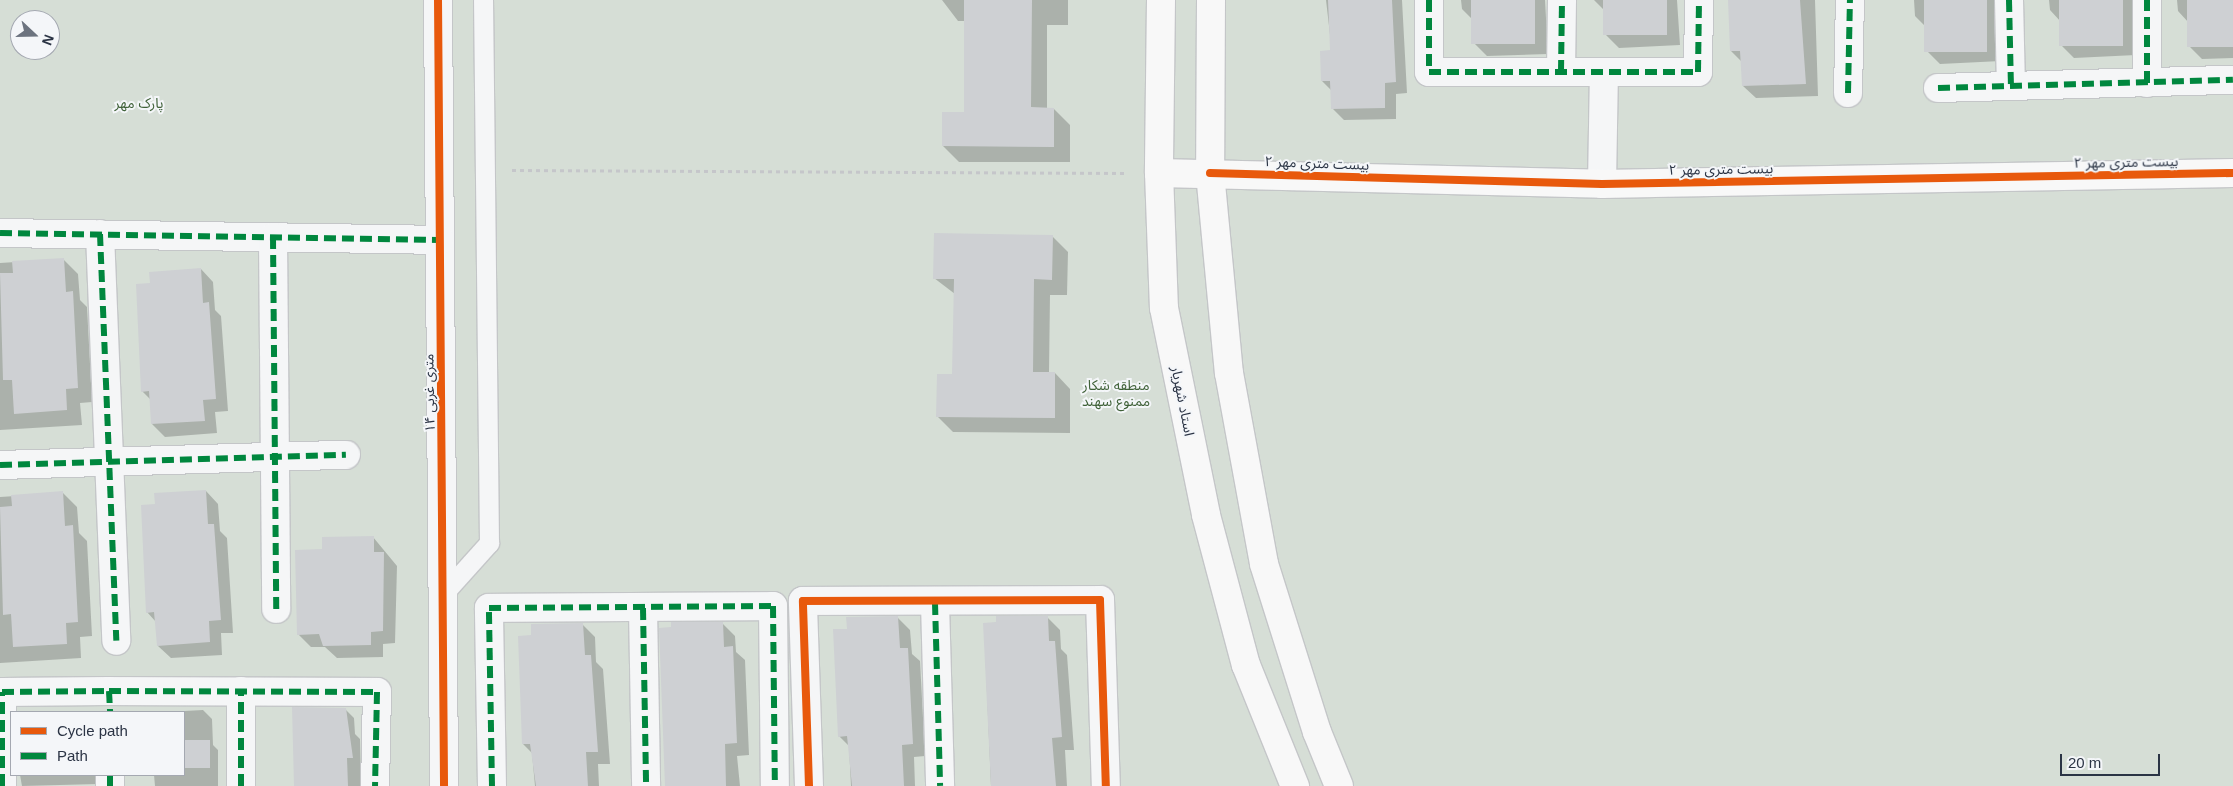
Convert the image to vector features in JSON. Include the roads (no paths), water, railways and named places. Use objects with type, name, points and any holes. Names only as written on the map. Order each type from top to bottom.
[{"type":"main road","name":"استاد شهریار","points":[[1161,0],[1159,173],[1164,308],[1206,515],[1246,665],[1295,786]]},
{"type":"main road","points":[[1211,0],[1210,173],[1229,373],[1264,564],[1317,732],[1339,786]]},
{"type":"main road","name":"بیست متری مهر ۲","points":[[1159,173],[1602,184],[2233,173]]},
{"type":"street","name":"۱۴ متری غربی","points":[[438,0],[444,786]]},
{"type":"street","points":[[1429,0],[1429,72],[1698,72],[1699,0]]},
{"type":"street","points":[[1561,72],[1562,0]]},
{"type":"street","points":[[1848,93],[1850,0]]},
{"type":"street","points":[[2009,0],[2010,85]]},
{"type":"street","points":[[2147,0],[2147,83]]},
{"type":"street","points":[[1602,184],[1604,72]]},
{"type":"street","points":[[1938,88],[2233,80]]},
{"type":"street","points":[[0,233],[440,240]]},
{"type":"street","points":[[100,234],[116,641]]},
{"type":"street","points":[[273,237],[276,609]]},
{"type":"street","points":[[0,465],[346,455]]},
{"type":"street","points":[[809,786],[804,600],[936,603],[1100,600],[1106,786]]},
{"type":"street","points":[[936,603],[940,786]]},
{"type":"street","points":[[492,786],[489,608],[773,606],[775,786]]},
{"type":"street","points":[[643,608],[646,786]]},
{"type":"street","points":[[241,691],[241,786]]},
{"type":"street","points":[[2,786],[2,692],[110,702],[241,691],[377,692],[375,786]]},
{"type":"lane","points":[[443,594],[489,543],[482,170],[483,0]]},
{"type":"park label","name":"پارک مهر","points":[[139,103]]},
{"type":"park label","name":"منطقه شکار ممنوع سهند","points":[[1116,394]]}]
